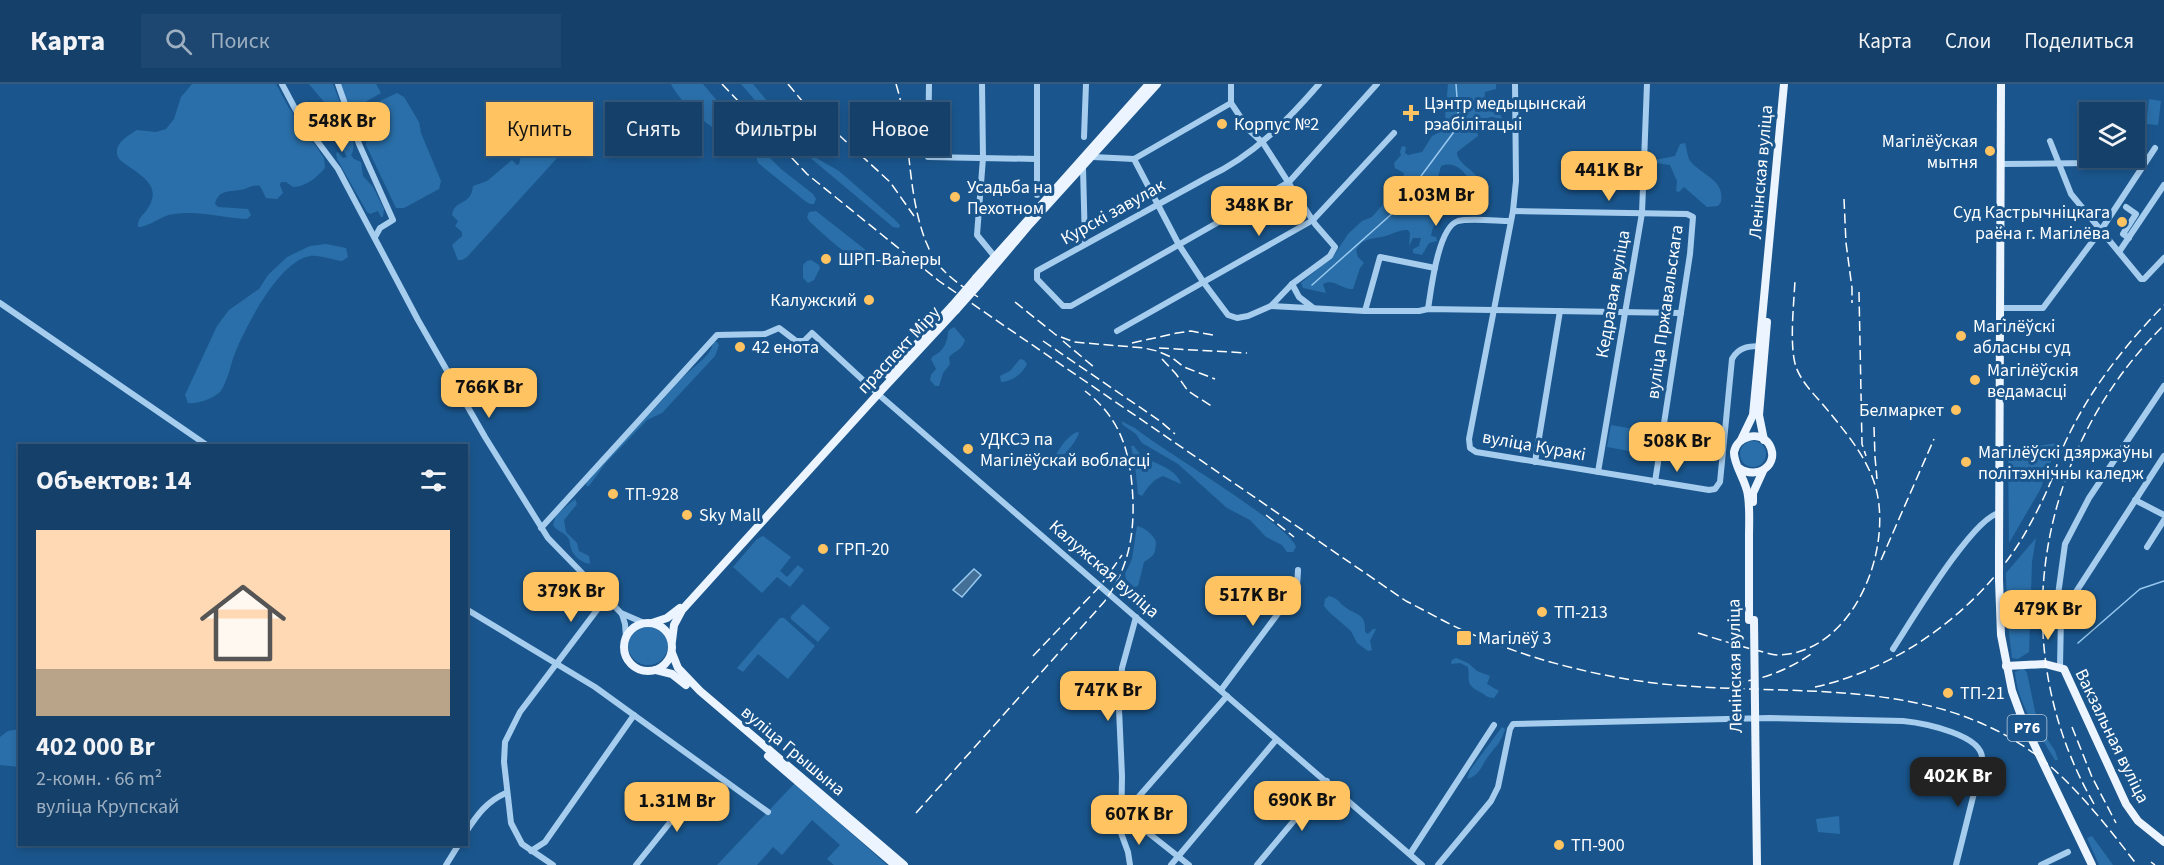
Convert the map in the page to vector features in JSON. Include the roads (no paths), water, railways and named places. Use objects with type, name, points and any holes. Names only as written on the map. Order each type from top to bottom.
[{"type":"main road","name":"праспект Міру","points":[[978,281],[995,256],[1149,84]]},
{"type":"main road","name":"праспект Міру","points":[[648,623],[667,618],[681,607],[1083,168],[1157,84]]},
{"type":"main road","name":"Ленінская вуліца","points":[[1741,440],[1753,415],[1762,346],[1786,84]]},
{"type":"main road","name":"Р76","points":[[2001,84],[2000,624],[2012,692],[2023,721],[2092,865]]},
{"type":"main road","name":"Ленінская вуліца","points":[[1762,346],[1759,415],[1764,440]]},
{"type":"main road","name":"праспект Міру","points":[[672,641],[674,625],[682,610],[876,392]]},
{"type":"main road","points":[[1753,436],[1764,440],[1772,456],[1767,467],[1763,471],[1751,473],[1739,468],[1734,456],[1741,440],[1753,436]]},
{"type":"main road","name":"Ленінская вуліца","points":[[1739,468],[1748,494],[1752,620]]},
{"type":"main road","name":"Ленінская вуліца","points":[[1757,865],[1752,620],[1753,493],[1763,471]]},
{"type":"main road","points":[[648,623],[663,628],[672,641],[672,653],[666,663],[656,670],[644,671],[630,663],[624,649],[626,637],[633,627],[648,623]]},
{"type":"main road","name":"вуліца Грышына","points":[[672,653],[678,669],[695,687],[904,865]]},
{"type":"main road","name":"Вакзальная вуліца","points":[[2006,666],[2040,664],[2060,667],[2067,673],[2128,809],[2138,821],[2164,842]]},
{"type":"main road","name":"вуліца Грышына","points":[[656,670],[672,674],[680,679],[895,865]]},
{"type":"main road","name":"Ленінская вуліца","points":[[1752,865],[1754,792]]},
{"type":"street","points":[[282,84],[300,118],[339,169],[418,320],[541,528],[558,550],[621,614],[626,637]]},
{"type":"street","points":[[338,84],[359,144],[393,220],[380,228],[375,237]]},
{"type":"street","points":[[929,84],[928,157],[1037,159]]},
{"type":"street","points":[[981,84],[983,158],[976,235],[995,256]]},
{"type":"street","points":[[1037,84],[1037,195]]},
{"type":"street","points":[[1084,137],[1086,84]]},
{"type":"street","points":[[1134,159],[1179,245],[1224,312],[1237,318],[1271,306],[1292,284],[1335,247],[1313,220],[1263,143],[1249,130],[1231,103],[1231,84]]},
{"type":"street","name":"Курскі завулак","points":[[1179,245],[1071,306],[1063,306],[1037,279],[1037,271],[1227,168],[1263,143],[1319,84]]},
{"type":"street","points":[[1179,245],[1289,182],[1377,84]]},
{"type":"street","points":[[1494,311],[1513,211],[1516,181],[1515,84]]},
{"type":"street","name":"Кедравая вуліца","points":[[1598,472],[1642,213],[1648,114],[1647,84]]},
{"type":"street","points":[[1093,157],[1134,159],[1231,103]]},
{"type":"street","points":[[1117,332],[1313,220],[1394,133]]},
{"type":"street","points":[[2050,141],[2070,194],[2141,279],[2144,279],[2164,258]]},
{"type":"street","points":[[2000,308],[2043,308],[2100,230],[2155,148]]},
{"type":"street","points":[[2001,164],[2079,164]]},
{"type":"street","points":[[1083,168],[1085,244]]},
{"type":"street","points":[[2119,252],[2164,185]]},
{"type":"street","points":[[2126,207],[2136,214],[2123,234],[2129,238]]},
{"type":"street","points":[[1513,211],[1642,213]]},
{"type":"street","name":"вуліца Пржавальскага","points":[[1642,213],[1687,214],[1693,217],[1690,254],[1655,482]]},
{"type":"street","points":[[1428,309],[1435,268],[1443,240],[1455,222],[1459,220],[1510,221]]},
{"type":"street","points":[[1365,311],[1380,257],[1435,268]]},
{"type":"street","points":[[1292,284],[1299,297],[1313,308]]},
{"type":"street","points":[[0,303],[205,444]]},
{"type":"street","points":[[1271,306],[1365,311],[1428,309],[1681,313]]},
{"type":"street","name":"вуліца Куракі","points":[[1494,311],[1469,439],[1470,447],[1476,452],[1709,490],[1718,486],[1732,358],[1740,348],[1762,346]]},
{"type":"street","points":[[1535,462],[1560,311]]},
{"type":"street","name":"Калужская вуліца","points":[[541,528],[717,335],[765,334],[779,328],[796,341],[804,341],[812,333],[876,392],[1422,865]]},
{"type":"street","name":"Вакзальная вуліца","points":[[2060,667],[2059,578],[2069,532],[2164,386]]},
{"type":"street","points":[[2061,615],[2164,456]]},
{"type":"street","points":[[2135,500],[2164,515]]},
{"type":"street","points":[[1893,649],[1963,545],[1986,519],[1994,513],[2000,513]]},
{"type":"street","points":[[2147,547],[2164,520]]},
{"type":"street","points":[[1221,690],[1297,588],[1298,570]]},
{"type":"street","points":[[553,865],[522,844],[511,824],[503,756],[507,735],[520,712],[606,598]]},
{"type":"street","points":[[468,610],[595,687],[768,812]]},
{"type":"street","points":[[621,614],[648,623]]},
{"type":"street","points":[[1130,865],[1121,833],[1120,686],[1122,668],[1136,617]]},
{"type":"street","points":[[1122,812],[1127,810],[1227,696]]},
{"type":"street","points":[[536,854],[634,715]]},
{"type":"street","points":[[1438,865],[1491,801],[1498,787],[1513,724],[1746,719],[1903,721],[1935,727],[1972,741],[1980,748],[1982,761],[1956,865]]},
{"type":"street","points":[[1410,854],[1494,725]]},
{"type":"street","points":[[1171,865],[1276,740]]},
{"type":"street","points":[[1257,865],[1327,781]]},
{"type":"street","points":[[636,865],[699,786]]},
{"type":"street","points":[[468,829],[492,800],[506,793]]},
{"type":"street","points":[[1122,812],[1189,865]]},
{"type":"street","points":[[446,865],[458,846]]},
{"type":"street","points":[[2041,865],[2068,852]]},
{"type":"waterway","points":[[1312,285],[1395,211],[1459,125],[1456,84]]},
{"type":"waterway","points":[[2078,643],[2140,589],[2164,581]]},
{"type":"railway","points":[[722,84],[807,174],[939,281],[1406,601],[1459,628],[1512,650],[1606,675],[1654,683],[1705,687],[1861,694],[1911,702],[1960,715],[2006,736],[2050,766],[2085,801],[2137,865]]},
{"type":"railway","points":[[788,84],[803,102],[890,182],[914,216]]},
{"type":"railway","points":[[896,84],[905,123],[915,203],[926,242],[941,267],[978,297]]},
{"type":"railway","points":[[1844,199],[1852,303]]},
{"type":"railway","points":[[1698,633],[1774,655],[1805,650],[1828,636],[1848,616],[1863,591],[1874,563],[1879,533],[1879,505],[1873,479],[1852,441],[1805,383],[1796,367],[1792,336],[1795,280]]},
{"type":"railway","points":[[1859,292],[1862,444],[1866,456]]},
{"type":"railway","points":[[1015,302],[1056,335],[1074,342],[1157,351],[1171,357],[1184,367],[1215,379]]},
{"type":"railway","points":[[1815,687],[1847,678],[1909,649],[1938,630],[1989,583],[2028,528],[2049,485],[2064,445],[2084,407],[2121,353],[2164,305]]},
{"type":"railway","points":[[2094,804],[2066,743],[2049,680],[2042,616],[2047,553],[2062,491],[2086,431],[2121,376],[2164,325]]},
{"type":"railway","points":[[1132,343],[1191,331],[1213,335]]},
{"type":"railway","points":[[1043,341],[1160,421],[1175,434]]},
{"type":"railway","points":[[1063,341],[1095,368]]},
{"type":"railway","points":[[1159,348],[1247,353]]},
{"type":"railway","points":[[1162,359],[1188,391],[1213,407]]},
{"type":"railway","points":[[916,813],[1104,602],[1124,566],[1128,554],[1133,515],[1132,485],[1127,454],[1108,414],[1085,391]]},
{"type":"railway","points":[[1874,427],[1877,479]]},
{"type":"railway","points":[[1881,560],[1934,439]]},
{"type":"railway","points":[[1266,515],[1294,537]]},
{"type":"railway","points":[[1033,656],[1101,585],[1122,555]]},
{"type":"railway","points":[[1734,683],[1776,673],[1814,652]]},
{"type":"railway","points":[[2072,727],[2092,777],[2116,823]]},
{"type":"railway","points":[[2151,862],[2155,865]]},
{"type":"place","name":"Цэнтр медыцынскай рэабілітацыі","points":[[1411,113]]},
{"type":"place","name":"Корпус №2","points":[[1222,124]]},
{"type":"place","name":"Магілёўская мытня","points":[[1990,151]]},
{"type":"place","name":"Усадьба на Пехотном","points":[[955,197]]},
{"type":"place","name":"Суд Кастрычніцкага раёна г. Магілёва","points":[[2122,222]]},
{"type":"place","name":"ШРП-Валеры","points":[[826,259]]},
{"type":"place","name":"Калужский","points":[[869,300]]},
{"type":"place","name":"Магілёўскі абласны суд","points":[[1961,336]]},
{"type":"place","name":"42 енота","points":[[740,347]]},
{"type":"place","name":"Магілёўскія ведамасці","points":[[1975,380]]},
{"type":"place","name":"Белмаркет","points":[[1956,410]]},
{"type":"place","name":"УДКСЭ па Магілёўскай вобласці","points":[[968,449]]},
{"type":"place","name":"Магілёўскі дзяржаўны політэхнічны каледж","points":[[1966,462]]},
{"type":"place","name":"ТП-928","points":[[613,494]]},
{"type":"place","name":"Sky Mall","points":[[687,515]]},
{"type":"place","name":"ГРП-20","points":[[823,549]]},
{"type":"place","name":"ТП-213","points":[[1542,612]]},
{"type":"place","name":"Магілёў 3","points":[[1464,638]]},
{"type":"place","name":"ТП-21","points":[[1948,693]]},
{"type":"place","name":"ТП-900","points":[[1559,845]]}]
